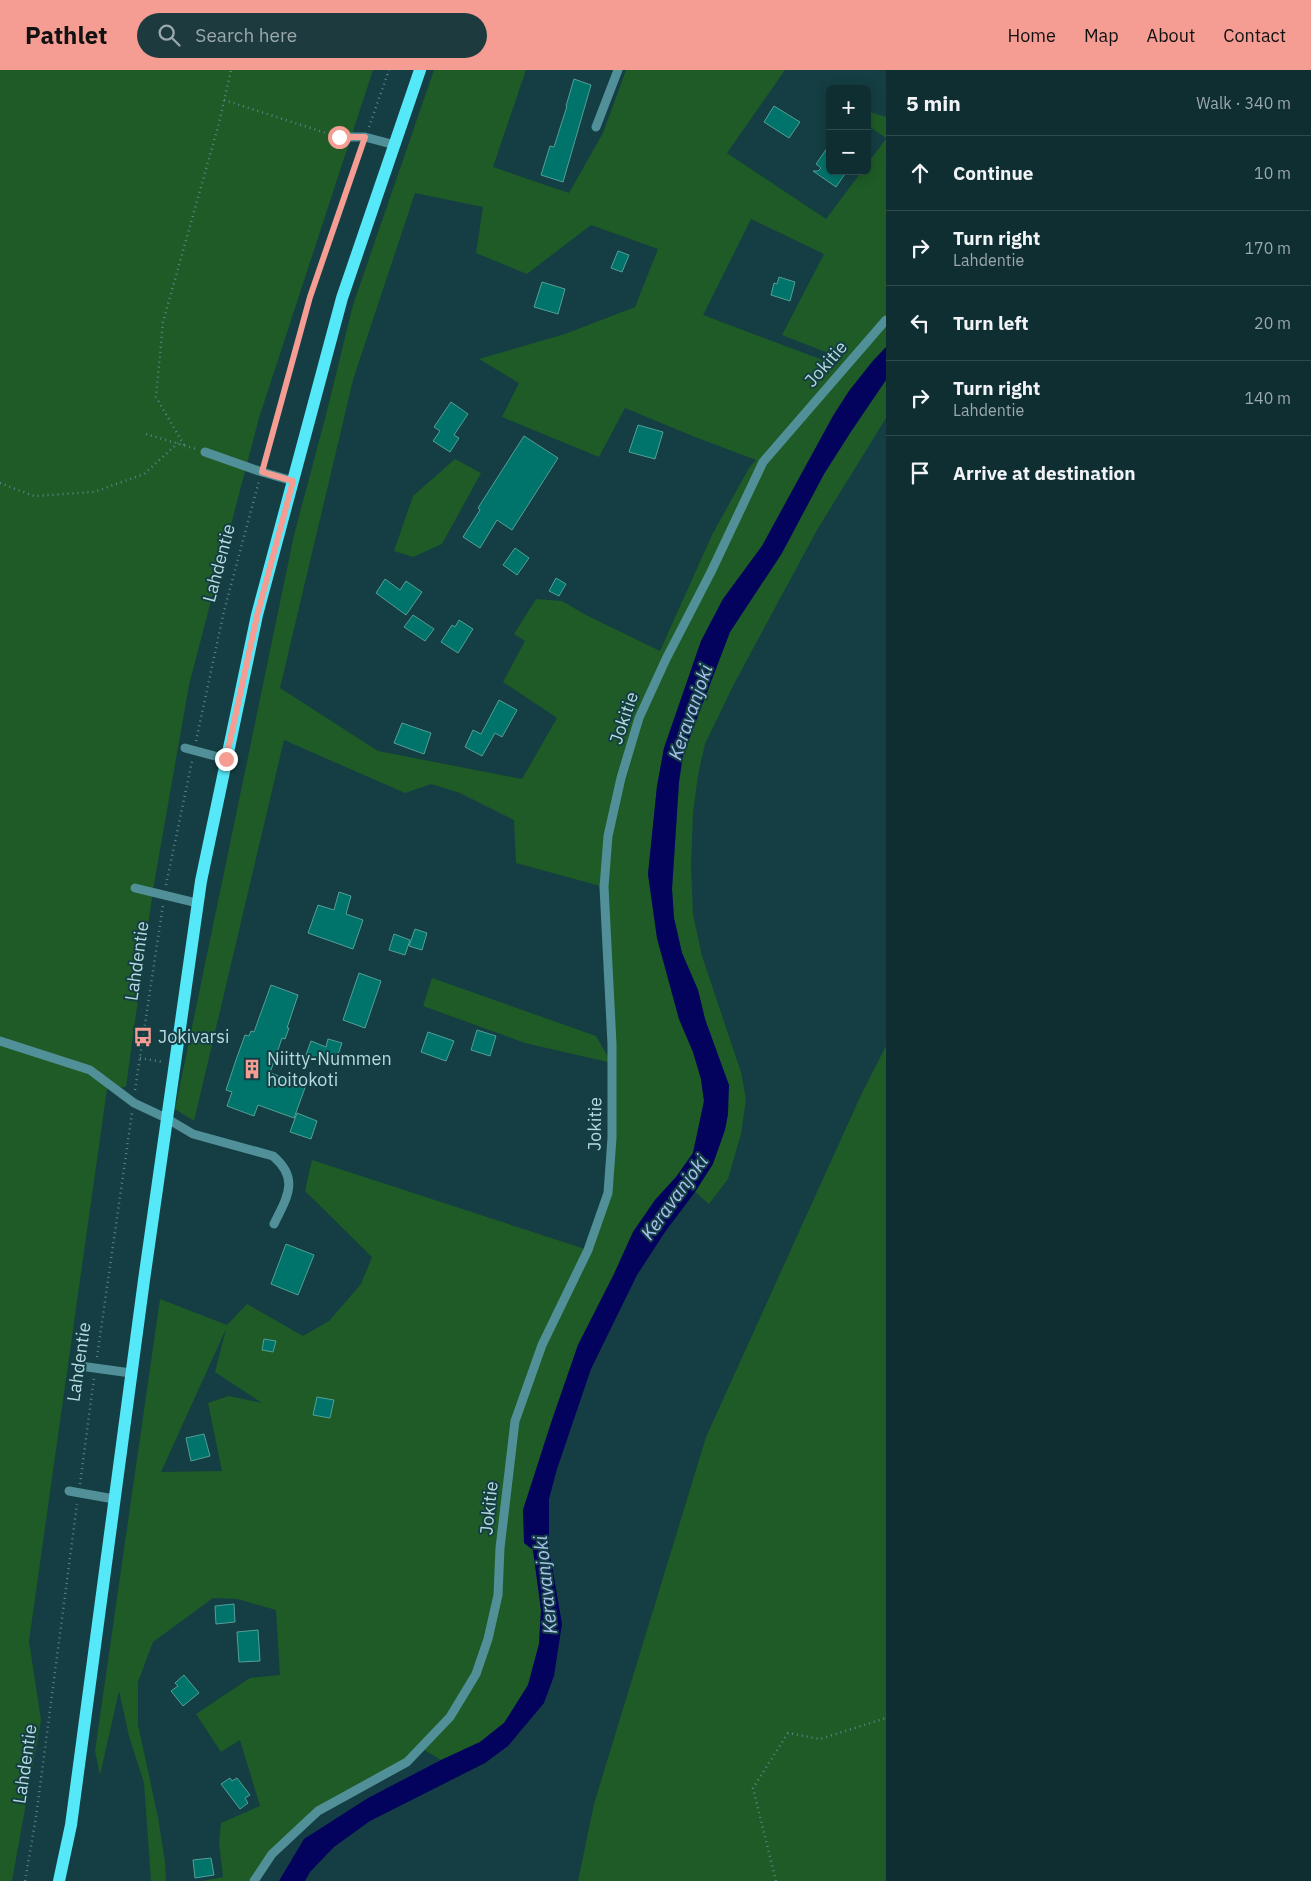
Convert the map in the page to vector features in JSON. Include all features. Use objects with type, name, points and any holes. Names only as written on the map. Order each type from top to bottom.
[{"type":"main road","points":[[60,1881],[71,1825],[131,1373],[197,903],[257,616],[293,481],[342,298],[396,145],[420,70]]},
{"type":"street","points":[[596,127],[618,70]]},
{"type":"street","points":[[339,137],[365,137],[396,145]]},
{"type":"street","name":"Jokitie","points":[[254,1881],[272,1854],[318,1811],[407,1762],[450,1717],[476,1674],[488,1639],[498,1595],[500,1548],[515,1421],[542,1345],[588,1250],[608,1193],[612,1138],[612,1044],[604,887],[608,836],[629,752],[648,696],[712,572],[763,462],[886,320]]},
{"type":"street","points":[[205,452],[293,481]]},
{"type":"street","points":[[185,748],[226,759]]},
{"type":"street","points":[[135,888],[197,903]]},
{"type":"street","points":[[0,1041],[90,1070],[134,1102],[193,1134],[273,1156],[282,1164],[290,1179],[289,1193],[274,1224]]},
{"type":"street","points":[[80,1366],[131,1373]]},
{"type":"street","points":[[69,1491],[114,1499]]},
{"type":"path","points":[[184,445],[156,397],[163,322],[219,124],[231,70]]},
{"type":"path","name":"Lahdentie","points":[[25,1881],[36,1817],[96,1368],[164,896],[224,611],[262,472],[310,297],[390,70]]},
{"type":"path","points":[[224,100],[339,137]]},
{"type":"path","points":[[146,434],[205,452]]},
{"type":"path","points":[[0,483],[34,496],[94,492],[144,474],[178,443]]},
{"type":"path","points":[[140,1058],[174,1063]]},
{"type":"path","points":[[776,1881],[753,1788],[788,1733],[820,1740],[886,1718]]},
{"type":"green space","points":[[0,70],[373,70],[259,418],[189,685],[153,890],[126,1087],[107,1089],[29,1641],[41,1720],[12,1881],[0,1881]]},
{"type":"green space","points":[[434,70],[526,70],[493,167],[569,193],[603,133],[626,70],[785,70],[727,153],[826,219],[859,175],[871,175],[871,159],[886,139],[886,347],[849,391],[833,416],[762,546],[723,599],[701,641],[664,748],[657,786],[648,874],[657,938],[679,1019],[693,1052],[701,1079],[704,1101],[693,1153],[676,1177],[655,1200],[633,1232],[578,1345],[523,1510],[533,1550],[541,1610],[539,1644],[528,1685],[506,1721],[480,1742],[441,1760],[421,1748],[407,1762],[318,1811],[272,1854],[254,1881],[202,1881],[223,1877],[219,1843],[221,1823],[260,1806],[240,1740],[221,1752],[196,1714],[250,1678],[280,1675],[276,1610],[237,1599],[213,1598],[153,1642],[138,1682],[138,1725],[158,1817],[165,1862],[166,1881],[151,1881],[144,1783],[129,1736],[119,1691],[100,1775],[95,1751],[160,1299],[227,1325],[247,1304],[303,1336],[329,1321],[361,1284],[372,1257],[305,1191],[312,1160],[588,1250],[608,1193],[612,1063],[525,1043],[423,1006],[432,978],[596,1036],[611,1062],[604,887],[516,863],[514,820],[460,793],[431,784],[405,793],[284,740],[194,1121],[175,1109],[294,535],[353,305]],"holes":[[[415,193],[483,207],[476,253],[527,274],[591,225],[658,249],[635,307],[565,334],[479,359],[519,383],[502,417],[599,457],[625,408],[756,460],[749,468],[712,535],[660,651],[586,615],[562,601],[536,599],[514,634],[525,641],[503,682],[557,718],[522,779],[378,751],[280,688],[353,380]],[[751,219],[824,254],[782,335],[841,358],[836,365],[703,315]],[[226,1329],[215,1372],[262,1403],[229,1396],[208,1403],[222,1471],[161,1472]]]},
{"type":"green space","points":[[871,112],[886,117],[886,138],[871,128]]},
{"type":"green space","points":[[886,380],[886,418],[817,530],[734,684],[705,744],[698,775],[693,813],[691,866],[693,914],[702,956],[741,1072],[746,1099],[741,1134],[728,1179],[709,1204],[695,1192],[716,1154],[728,1114],[698,990],[682,953],[674,918],[672,889],[679,782],[683,755],[730,632],[782,553],[824,474]]},
{"type":"green space","points":[[455,459],[481,473],[442,544],[413,557],[394,551],[413,496]]},
{"type":"green space","points":[[886,1046],[886,1881],[578,1881],[594,1804],[706,1437],[861,1095]]},
{"type":"water","name":"Keravanjoki","points":[[886,347],[886,380],[824,474],[782,553],[730,632],[683,755],[679,782],[672,889],[674,918],[682,953],[698,990],[705,1019],[729,1085],[728,1114],[725,1130],[713,1164],[637,1275],[591,1369],[557,1469],[549,1499],[549,1548],[562,1624],[554,1676],[544,1703],[508,1746],[485,1763],[370,1821],[334,1847],[310,1872],[305,1881],[279,1881],[304,1839],[368,1798],[480,1742],[504,1723],[528,1685],[539,1644],[541,1610],[533,1550],[524,1543],[523,1510],[578,1345],[633,1232],[655,1200],[676,1177],[693,1153],[704,1101],[701,1079],[693,1052],[679,1019],[657,938],[648,874],[657,786],[664,748],[701,641],[723,599],[762,546],[833,416],[849,391]]},
{"type":"building","points":[[574,79],[591,85],[563,182],[541,175],[550,146],[554,147]]},
{"type":"building","points":[[774,106],[800,122],[789,138],[764,122]]},
{"type":"building","points":[[826,150],[826,175],[844,175],[836,187],[813,171],[818,171],[821,168],[816,164]]},
{"type":"building","points":[[618,251],[629,255],[622,272],[611,268]]},
{"type":"building","points":[[779,277],[795,282],[790,301],[771,295],[774,283],[777,284]]},
{"type":"building","points":[[542,282],[565,289],[558,314],[534,307]]},
{"type":"building","points":[[451,402],[468,414],[454,435],[459,438],[450,452],[433,441],[440,431],[434,427]]},
{"type":"building","points":[[638,425],[663,432],[655,459],[629,452]]},
{"type":"building","points":[[524,436],[558,458],[512,530],[497,520],[480,548],[463,537],[480,510],[478,508]]},
{"type":"building","points":[[515,548],[529,558],[517,575],[503,565]]},
{"type":"building","points":[[556,578],[566,584],[559,596],[549,591]]},
{"type":"building","points":[[385,579],[400,590],[406,581],[422,592],[406,615],[376,593]]},
{"type":"building","points":[[413,615],[434,629],[425,641],[404,627]]},
{"type":"building","points":[[459,620],[473,629],[458,653],[441,642],[452,625],[455,627]]},
{"type":"building","points":[[499,700],[517,710],[502,737],[495,733],[482,756],[465,747],[473,730],[481,734]]},
{"type":"building","points":[[402,723],[431,733],[424,754],[394,743]]},
{"type":"building","points":[[339,892],[351,896],[346,914],[363,920],[353,949],[308,933],[318,905],[334,910]]},
{"type":"building","points":[[415,929],[427,933],[422,950],[409,946]]},
{"type":"building","points":[[394,934],[410,940],[405,955],[389,950]]},
{"type":"building","points":[[359,973],[381,981],[365,1028],[343,1020]]},
{"type":"building","name":"Niitty-Nummen hoitokoti","points":[[271,985],[298,995],[287,1028],[289,1028],[285,1039],[282,1038],[270,1073],[306,1085],[294,1118],[258,1105],[254,1116],[227,1106],[232,1092],[226,1090],[245,1035],[249,1036],[251,1031],[254,1032]]},
{"type":"building","points":[[477,1030],[496,1036],[490,1056],[471,1050]]},
{"type":"building","points":[[428,1032],[454,1041],[446,1061],[421,1052]]},
{"type":"building","points":[[328,1039],[342,1043],[336,1060],[326,1057],[324,1062],[306,1055],[311,1041],[326,1047]]},
{"type":"building","points":[[297,1113],[317,1121],[311,1139],[290,1132]]},
{"type":"building","points":[[286,1244],[314,1255],[298,1295],[271,1284]]},
{"type":"building","points":[[264,1339],[276,1341],[273,1352],[262,1350]]},
{"type":"building","points":[[317,1397],[334,1400],[330,1418],[313,1415]]},
{"type":"building","points":[[204,1434],[210,1456],[191,1461],[186,1438]]},
{"type":"building","points":[[234,1604],[235,1622],[216,1624],[215,1606]]},
{"type":"building","points":[[258,1630],[260,1661],[239,1662],[237,1632]]},
{"type":"building","points":[[184,1675],[199,1693],[183,1706],[171,1691],[178,1686],[175,1683]]},
{"type":"building","points":[[230,1778],[232,1781],[237,1778],[250,1795],[245,1798],[248,1803],[240,1809],[221,1784]]},
{"type":"building","points":[[211,1858],[214,1875],[195,1878],[193,1860]]},
{"type":"place","name":"Jokivarsi","points":[[143,1037]]},
{"type":"place","name":"Niitty-Nummen hoitokoti","points":[[252,1069]]},
{"type":"route","points":[[226,759],[257,616],[293,481],[262,472],[310,297],[365,137],[339,137]]}]
